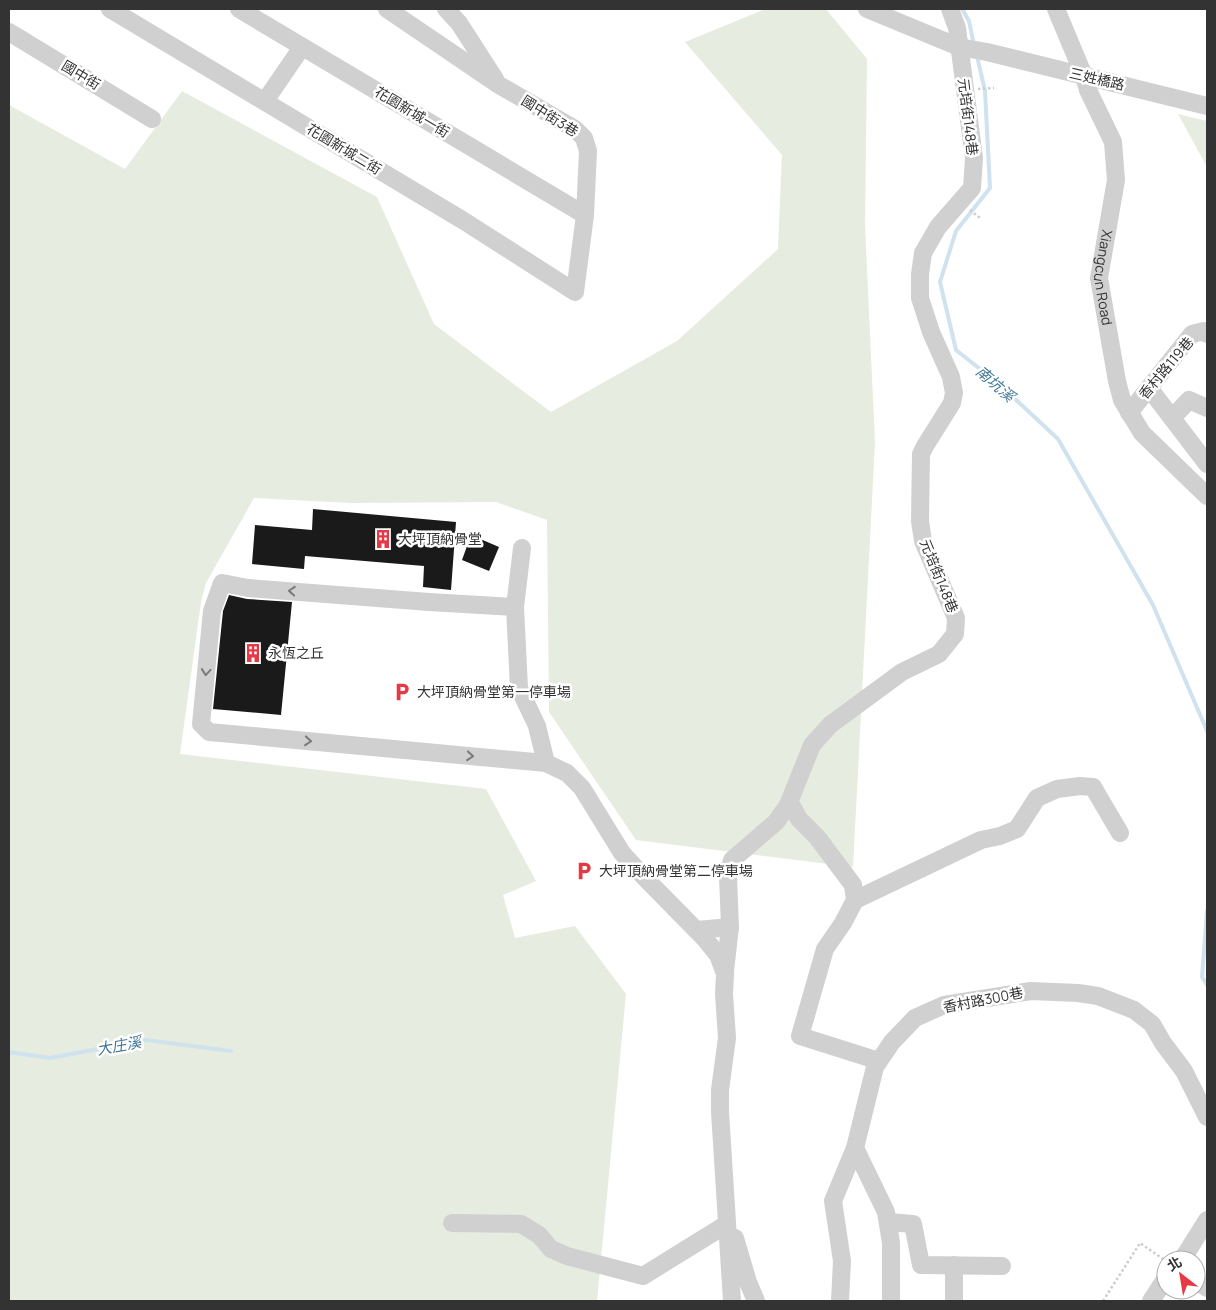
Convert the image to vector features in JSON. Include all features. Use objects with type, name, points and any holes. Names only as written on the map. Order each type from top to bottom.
[{"type":"street","name":"花園新城二街","points":[[110,9],[464,221],[575,292]]},
{"type":"street","name":"花園新城一街","points":[[239,9],[585,215]]},
{"type":"street","name":"國中街3巷","points":[[387,9],[499,85],[575,129],[584,138],[588,151],[585,215],[575,292]]},
{"type":"street","points":[[446,9],[459,23],[499,85]]},
{"type":"street","points":[[867,9],[960,47]]},
{"type":"street","name":"元培街148巷","points":[[724,974],[730,927],[728,876],[732,860],[776,822],[788,805],[812,745],[830,725],[902,672],[939,654],[955,634],[956,618],[923,541],[920,521],[921,454],[952,403],[954,394],[951,377],[931,332],[920,298],[920,274],[924,253],[938,227],[972,188],[974,158],[958,28],[950,9]]},
{"type":"street","name":"Xiangcun Road","points":[[1063,14],[1088,90],[1113,142],[1116,180],[1099,278],[1122,400],[1142,433],[1207,496]]},
{"type":"street","name":"國中街","points":[[9,32],[152,119]]},
{"type":"street","points":[[264,100],[302,46]]},
{"type":"street","name":"三姓橋路","points":[[960,47],[1207,106]]},
{"type":"street","name":"香村路119巷","points":[[1129,412],[1192,334],[1204,331],[1207,334]]},
{"type":"street","points":[[1149,388],[1207,464]]},
{"type":"street","points":[[1172,418],[1189,400],[1207,408]]},
{"type":"street","points":[[522,548],[516,607],[519,688],[537,726],[546,763]]},
{"type":"street","points":[[516,607],[248,588],[222,583],[212,611],[201,724],[209,732],[546,763],[567,773],[582,788],[622,853],[706,939],[718,955],[724,974],[727,1038],[720,1090],[720,1112],[732,1301]]},
{"type":"street","points":[[855,900],[981,840],[1000,836],[1017,829],[1037,798],[1057,789],[1080,786],[1093,787],[1120,833]]},
{"type":"street","points":[[788,805],[793,808],[799,820],[818,837],[853,885],[855,900],[843,923],[824,949],[800,1036],[880,1061]]},
{"type":"street","points":[[696,930],[730,927]]},
{"type":"street","name":"香村路300巷","points":[[840,1301],[842,1261],[833,1201],[855,1148],[875,1067],[892,1042],[915,1018],[944,1005],[1031,991],[1078,993],[1098,996],[1134,1010],[1152,1024],[1163,1043],[1184,1071],[1207,1117]]},
{"type":"street","points":[[855,1148],[886,1212],[891,1243],[891,1301]]},
{"type":"street","points":[[1188,1250],[1207,1220]]},
{"type":"street","points":[[888,1222],[913,1224],[921,1265],[1002,1266]]},
{"type":"street","points":[[452,1223],[521,1224],[539,1235],[551,1249],[567,1256],[643,1276],[727,1224]]},
{"type":"street","points":[[727,1224],[736,1239],[748,1282],[756,1301]]},
{"type":"street","points":[[954,1265],[954,1301]]},
{"type":"path","points":[[974,90],[994,88]]},
{"type":"path","points":[[966,206],[980,218]]},
{"type":"path","points":[[1103,1301],[1140,1243],[1156,1254]]},
{"type":"shaded area","points":[[765,9],[826,9],[867,59],[865,226],[875,442],[853,867],[636,840],[549,712],[547,520],[496,502],[351,503],[254,498],[206,583],[201,602],[180,754],[486,789],[536,881],[503,895],[515,938],[575,926],[626,994],[597,1301],[9,1301],[9,105],[125,169],[182,91],[377,197],[434,324],[551,412],[677,341],[778,249],[782,155],[685,42]]},
{"type":"shaded area","points":[[1178,114],[1207,121],[1207,167]]},
{"type":"building","name":"大坪頂納骨堂","points":[[313,509],[456,522],[451,590],[423,587],[424,566],[305,556],[304,569],[252,564],[255,525],[312,530]]},
{"type":"building","points":[[471,535],[499,547],[489,571],[462,560]]},
{"type":"building","name":"永恆之丘","points":[[229,595],[247,599],[292,602],[281,715],[213,709],[223,611]]},
{"type":"waterway","name":"南坑溪","points":[[962,9],[969,21],[974,45]]},
{"type":"waterway","name":"南坑溪","points":[[977,56],[985,91],[990,188],[956,231],[940,282],[956,350],[999,384],[1058,439],[1153,605],[1207,731]]},
{"type":"waterway","name":"南坑溪","points":[[1207,911],[1202,977],[1207,985]]},
{"type":"waterway","name":"大庄溪","points":[[9,1052],[50,1058],[146,1040],[231,1051]]},
{"type":"place","name":"大坪頂納骨堂","points":[[383,539]]},
{"type":"place","name":"永恆之丘","points":[[253,653]]},
{"type":"place","name":"大坪頂納骨堂第一停車場","points":[[402,692]]},
{"type":"place","name":"大坪頂納骨堂第二停車場","points":[[584,871]]}]
